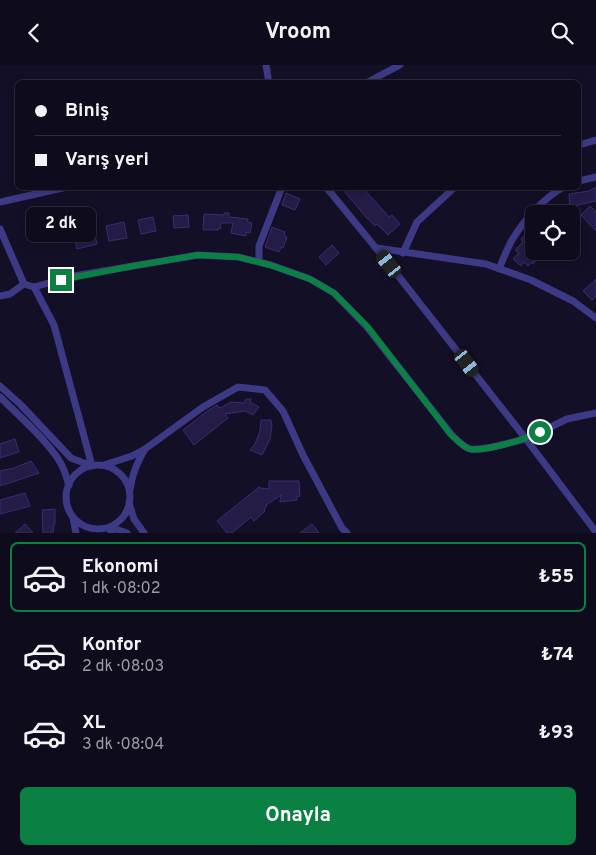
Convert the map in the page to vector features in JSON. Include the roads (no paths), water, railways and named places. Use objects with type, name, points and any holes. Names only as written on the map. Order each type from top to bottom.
[{"type":"street","points":[[266,65],[268,80]]},
{"type":"street","points":[[372,80],[400,65]]},
{"type":"street","points":[[581,144],[596,140]]},
{"type":"street","points":[[581,181],[596,177]]},
{"type":"street","points":[[0,202],[54,190]]},
{"type":"street","points":[[259,262],[259,246],[281,190]]},
{"type":"street","points":[[328,190],[526,439],[596,532]]},
{"type":"street","points":[[403,253],[417,222],[452,190]]},
{"type":"street","points":[[499,269],[512,240],[529,217],[560,190]]},
{"type":"street","points":[[0,229],[24,284],[34,287],[74,277],[198,255],[238,257],[310,279],[334,293],[368,327],[451,435],[470,449],[526,439],[567,419],[596,413]]},
{"type":"street","points":[[377,249],[486,264],[531,281],[574,301],[596,318]]},
{"type":"street","points":[[0,296],[10,294],[24,284]]},
{"type":"street","points":[[34,287],[54,325],[92,466]]},
{"type":"street","points":[[0,386],[20,404],[71,458],[92,466]]},
{"type":"street","points":[[68,485],[78,473],[92,466],[132,456],[145,449],[203,407],[238,387],[265,390],[283,411],[303,455],[347,533]]},
{"type":"street","points":[[0,397],[24,420],[56,456],[64,470],[68,485],[66,495],[68,506],[76,533]]},
{"type":"street","points":[[110,530],[126,513],[132,476],[136,463],[145,449]]},
{"type":"street","points":[[102,465],[112,468],[121,474],[127,483],[130,493]]},
{"type":"street","points":[[129,503],[134,519],[144,533]]},
{"type":"street","points":[[72,515],[80,523],[98,531],[110,530],[127,533]]}]
